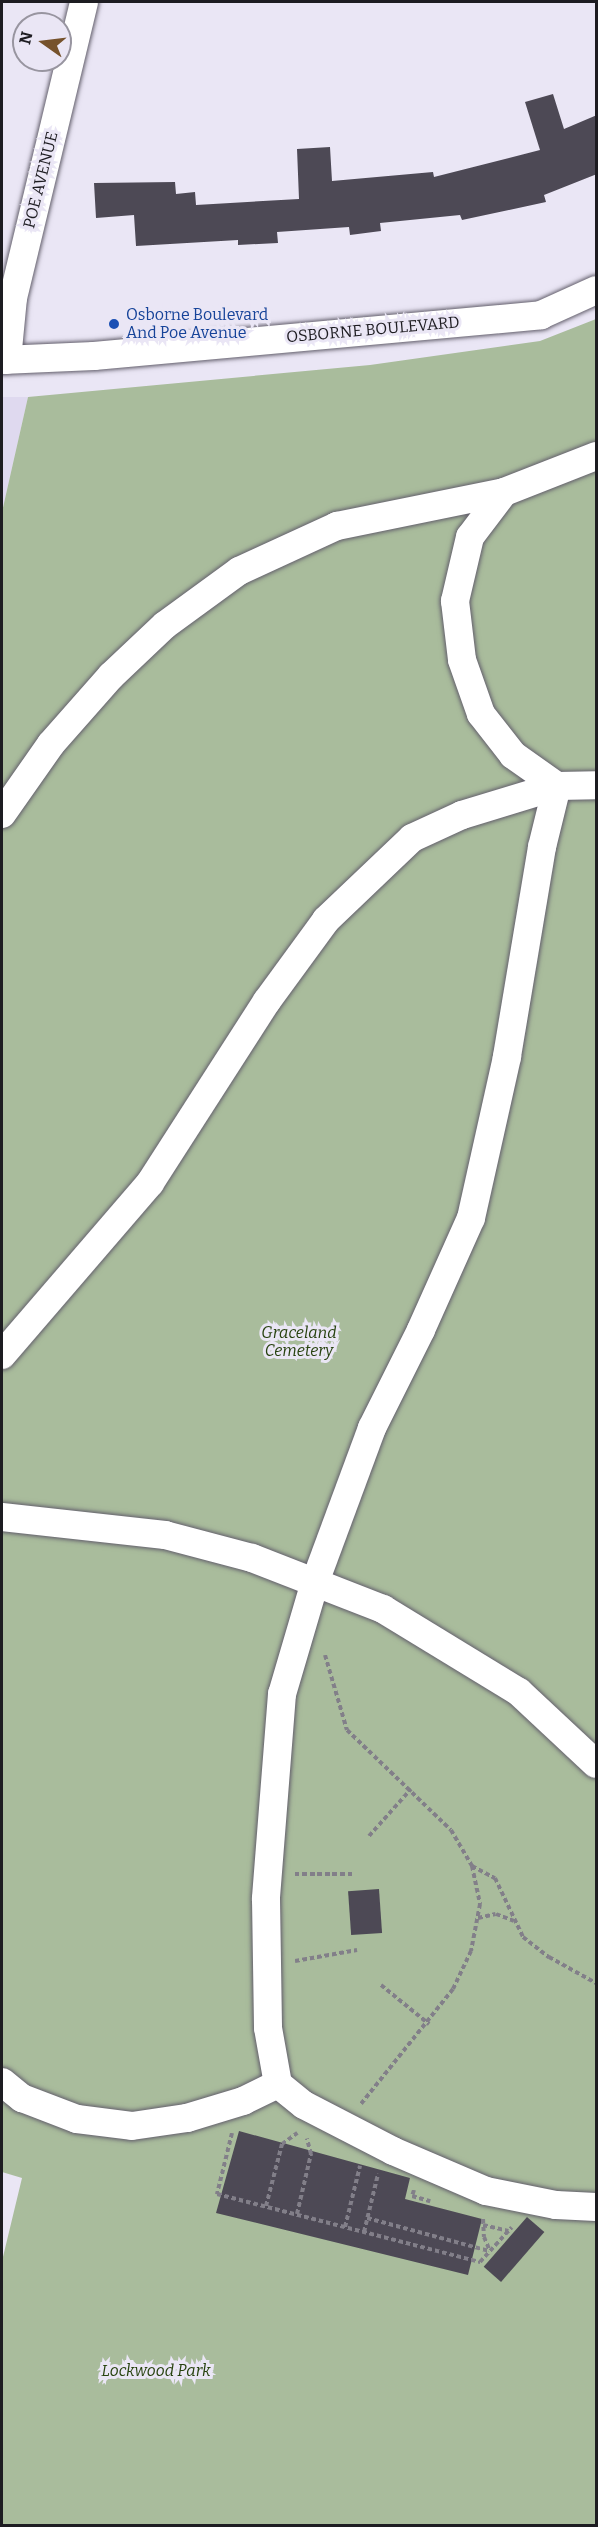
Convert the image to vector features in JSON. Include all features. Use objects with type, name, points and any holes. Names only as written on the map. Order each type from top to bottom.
[{"type":"street","name":"POE AVENUE","points":[[4,360],[13,298],[84,2]]},
{"type":"street","name":"OSBORNE BOULEVARD","points":[[4,360],[94,356],[541,315],[597,290]]},
{"type":"street","points":[[2,814],[51,744],[111,676],[165,625],[239,571],[337,526],[504,492],[597,456]]},
{"type":"street","points":[[504,492],[470,537],[455,601],[462,660],[481,714],[513,755],[557,786]]},
{"type":"street","points":[[2,1355],[150,1183],[267,1001],[326,920],[412,838],[462,815],[557,786],[597,785]]},
{"type":"street","points":[[557,786],[542,847],[507,1057],[471,1218],[421,1330],[372,1428],[315,1582],[282,1694],[268,1875],[268,2028],[278,2084],[304,2105],[343,2125],[377,2148],[486,2191],[556,2205],[597,2208]]},
{"type":"street","points":[[2,1517],[165,1535],[252,1558],[383,1609],[519,1692],[597,1764]]},
{"type":"street","points":[[2,2082],[22,2098],[78,2119],[132,2126],[188,2118],[229,2105],[278,2084]]},
{"type":"path","points":[[303,1619],[324,1623],[325,1654],[347,1730],[411,1789],[451,1830],[472,1866],[480,1904],[471,1951],[453,1989],[429,2024],[343,2125]]},
{"type":"path","points":[[369,1836],[411,1789]]},
{"type":"path","points":[[472,1866],[495,1878],[523,1936],[549,1957],[597,1983]]},
{"type":"path","points":[[268,1875],[352,1874]]},
{"type":"path","points":[[477,1918],[496,1914],[515,1921]]},
{"type":"path","points":[[267,1966],[357,1950]]},
{"type":"path","points":[[381,1985],[429,2024]]},
{"type":"path","points":[[229,2105],[232,2134],[217,2194],[480,2262],[519,2218]]},
{"type":"path","points":[[266,2206],[282,2144],[304,2128],[311,2154],[297,2214]]},
{"type":"path","points":[[364,2232],[378,2170],[377,2148]]},
{"type":"path","points":[[345,2227],[361,2166],[377,2148]]},
{"type":"path","points":[[367,2218],[490,2251]]},
{"type":"path","points":[[483,2225],[508,2231]]},
{"type":"shaded area","points":[[2,397],[28,397],[2,512]]},
{"type":"green space","name":"Graceland Cemetery","points":[[596,319],[596,2525],[2,2525],[2,2261],[22,2178],[2,2172],[2,512],[28,397],[370,365],[540,341]]},
{"type":"building","points":[[553,94],[564,129],[597,115],[597,174],[544,195],[546,202],[462,220],[460,215],[380,223],[381,231],[350,235],[349,227],[277,232],[278,243],[238,245],[238,240],[136,246],[134,215],[96,218],[94,183],[175,182],[176,194],[195,192],[196,205],[299,199],[297,149],[330,147],[332,181],[433,172],[434,177],[540,150],[525,102]]},
{"type":"building","points":[[379,1889],[382,1933],[351,1935],[348,1891]]},
{"type":"building","points":[[239,2131],[410,2178],[405,2199],[482,2219],[468,2275],[216,2213]]},
{"type":"building","points":[[527,2217],[544,2232],[501,2282],[484,2267]]},
{"type":"place","name":"Osborne Boulevard And Poe Avenue","points":[[114,324]]},
{"type":"park label","name":"Lockwood Park","points":[[156,2371]]}]
